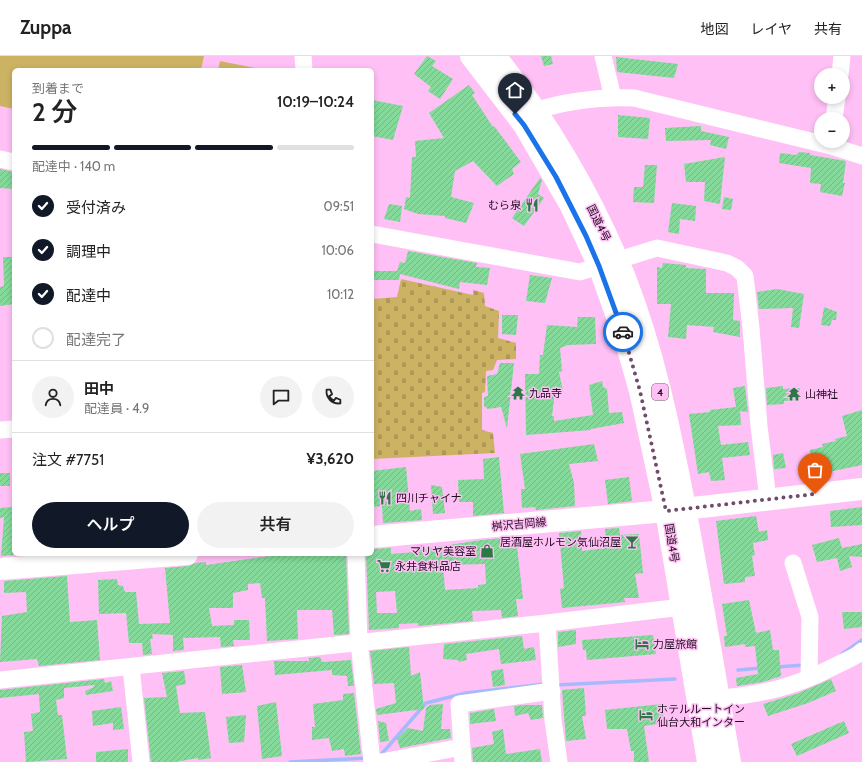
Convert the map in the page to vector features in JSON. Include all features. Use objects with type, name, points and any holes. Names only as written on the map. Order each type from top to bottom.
[{"type":"main road","name":"国道4号","points":[[471,56],[528,132],[571,206],[608,264]]},
{"type":"main road","name":"国道4号","points":[[495,56],[535,111],[585,194],[608,264],[626,342],[676,510],[719,698],[730,762]]},
{"type":"main road","name":"桝沢吉岡線","points":[[374,537],[676,510],[862,489]]},
{"type":"main road","name":"国道4号","points":[[676,510],[682,607],[708,762]]},
{"type":"main road","points":[[0,569],[162,556]]},
{"type":"street","points":[[303,56],[304,68]]},
{"type":"street","points":[[604,56],[613,98]]},
{"type":"street","points":[[841,68],[842,56]]},
{"type":"street","points":[[535,111],[555,104],[613,98],[634,98],[814,139]]},
{"type":"street","points":[[843,148],[862,156]]},
{"type":"street","points":[[0,159],[12,162]]},
{"type":"street","points":[[374,234],[580,272],[657,248],[726,263],[737,268],[745,276],[751,328],[758,426],[768,499]]},
{"type":"street","points":[[0,430],[12,429]]},
{"type":"street","points":[[356,556],[359,642],[374,758],[462,754],[459,704],[552,686]]},
{"type":"street","points":[[793,563],[810,617],[809,678]]},
{"type":"street","points":[[0,680],[547,623],[682,607]]},
{"type":"street","points":[[547,623],[553,720],[559,762]]},
{"type":"street","points":[[719,698],[752,695],[791,686],[862,651]]},
{"type":"street","points":[[131,667],[141,762]]},
{"type":"green space","points":[[0,56],[204,56],[201,68],[12,68],[12,109],[0,106]]},
{"type":"green space","points":[[220,61],[255,68],[218,68]]},
{"type":"green space","points":[[401,279],[473,295],[473,290],[484,293],[485,306],[499,311],[498,338],[516,343],[516,359],[497,360],[493,370],[486,371],[485,392],[482,393],[482,430],[493,433],[495,453],[374,459],[374,299],[397,297]]},
{"type":"building","points":[[427,56],[436,61],[432,66],[453,79],[440,99],[428,91],[431,87],[414,74]]},
{"type":"building","points":[[541,56],[551,56],[553,64],[544,66]]},
{"type":"building","points":[[616,57],[678,64],[674,78],[617,72]]},
{"type":"building","points":[[469,85],[475,93],[472,95],[493,127],[494,126],[521,162],[512,169],[514,174],[497,186],[473,161],[455,171],[451,197],[474,203],[466,223],[445,218],[445,216],[418,214],[404,209],[406,197],[410,198],[412,157],[416,157],[415,141],[444,138],[429,113]]},
{"type":"building","points":[[374,100],[403,106],[393,140],[374,136]]},
{"type":"building","points":[[618,115],[650,118],[648,139],[618,137]]},
{"type":"building","points":[[701,126],[701,131],[729,137],[726,149],[710,145],[711,140],[666,141],[665,128]]},
{"type":"building","points":[[799,152],[846,161],[843,183],[845,183],[842,196],[820,192],[821,184],[810,183],[811,168],[779,163],[780,153],[796,155]]},
{"type":"building","points":[[725,157],[720,204],[704,201],[705,182],[686,182],[684,164]]},
{"type":"building","points":[[645,165],[657,165],[654,203],[633,202],[634,187],[643,187]]},
{"type":"building","points":[[0,169],[12,172],[12,189],[0,188]]},
{"type":"building","points":[[540,178],[542,180],[538,194],[544,198],[524,226],[512,218]]},
{"type":"building","points":[[724,197],[733,199],[731,210],[722,209]]},
{"type":"building","points":[[672,203],[696,206],[695,221],[680,219],[679,234],[668,232]]},
{"type":"building","points":[[389,204],[402,206],[400,222],[384,219]]},
{"type":"building","points":[[408,251],[477,263],[476,267],[490,268],[487,285],[460,282],[459,289],[400,274],[399,280],[374,280],[374,271],[397,271],[400,262],[405,263]]},
{"type":"building","points":[[3,257],[12,257],[12,304],[0,306],[0,287],[4,286]]},
{"type":"building","points":[[663,263],[686,265],[686,268],[706,269],[706,293],[734,293],[733,320],[740,321],[740,337],[713,332],[714,327],[687,325],[686,339],[668,337],[671,304],[657,304],[657,267],[662,268]]},
{"type":"building","points":[[530,275],[552,278],[545,303],[526,301]]},
{"type":"building","points":[[777,289],[804,294],[799,328],[791,327],[793,308],[759,309],[757,292]]},
{"type":"building","points":[[824,307],[837,312],[836,320],[832,320],[830,326],[821,325]]},
{"type":"building","points":[[502,315],[518,315],[516,335],[502,334]]},
{"type":"building","points":[[578,317],[595,317],[596,344],[568,345],[560,348],[562,371],[559,372],[563,391],[555,392],[552,416],[554,416],[554,421],[593,415],[589,385],[602,381],[603,387],[607,389],[609,413],[622,412],[624,423],[591,430],[526,435],[525,374],[539,374],[540,355],[543,355],[547,325],[577,327]]},
{"type":"building","points":[[500,363],[514,363],[507,428],[501,407],[488,409],[484,406],[484,397],[488,396],[487,376],[497,374]]},
{"type":"building","points":[[745,386],[748,412],[740,411],[741,425],[718,426],[721,445],[748,442],[750,455],[722,458],[725,480],[711,481],[709,472],[698,474],[689,414],[736,407],[733,388]]},
{"type":"building","points":[[783,386],[783,389],[800,388],[799,401],[784,401],[784,404],[767,405],[766,388]]},
{"type":"building","points":[[862,410],[862,465],[828,472],[826,465],[813,467],[810,450],[823,447],[822,444],[836,441],[835,439],[847,436],[842,416]]},
{"type":"building","points":[[594,444],[598,461],[569,464],[574,483],[575,506],[536,510],[535,507],[522,508],[521,489],[525,489],[520,454]]},
{"type":"building","points":[[783,453],[786,468],[774,469],[773,455]]},
{"type":"building","points":[[499,457],[504,513],[473,516],[473,502],[459,502],[458,480],[484,479],[483,459]]},
{"type":"building","points":[[406,467],[410,511],[421,509],[422,520],[383,523],[382,506],[374,507],[374,471]]},
{"type":"building","points":[[0,473],[10,473],[10,486],[0,486]]},
{"type":"building","points":[[629,477],[632,501],[608,504],[605,480]]},
{"type":"building","points":[[431,485],[442,487],[445,513],[433,514]]},
{"type":"building","points":[[12,507],[12,555],[1,556],[4,517],[0,518],[0,508]]},
{"type":"building","points":[[862,507],[862,525],[831,527],[830,511]]},
{"type":"building","points":[[756,516],[759,532],[767,530],[768,540],[753,543],[755,555],[752,556],[755,576],[745,577],[745,582],[724,584],[716,521]]},
{"type":"building","points":[[619,528],[620,535],[639,534],[643,573],[635,574],[639,598],[624,598],[625,602],[562,608],[560,589],[564,588],[559,533],[581,531],[582,551],[606,548],[605,529]]},
{"type":"building","points":[[516,537],[523,599],[516,599],[518,616],[502,618],[501,610],[472,611],[473,621],[418,626],[418,623],[399,624],[399,628],[369,630],[366,556],[374,556],[374,549],[391,548],[391,554],[415,552],[414,546],[424,545],[424,549],[481,540]],"holes":[[[485,564],[486,584],[478,585],[478,588],[445,590],[443,565]],[[395,591],[397,613],[377,613],[376,592]]]},
{"type":"building","points":[[839,538],[842,548],[862,544],[862,557],[849,556],[852,567],[840,571],[837,558],[817,562],[812,545]]},
{"type":"building","points":[[271,556],[346,556],[349,634],[334,635],[332,610],[297,610],[298,639],[267,641],[265,598],[262,598],[260,583],[248,584],[248,590],[233,593],[233,608],[209,608],[212,626],[234,625],[234,620],[249,620],[250,640],[233,640],[234,646],[221,647],[220,637],[183,638],[184,650],[173,651],[173,635],[152,634],[153,639],[150,639],[152,654],[143,655],[142,643],[129,643],[126,613],[99,614],[98,580],[117,579],[118,585],[123,586],[125,592],[136,592],[139,624],[170,623],[165,568],[188,566],[206,562],[206,565]]},
{"type":"building","points":[[67,576],[70,622],[97,620],[100,660],[39,666],[37,659],[0,662],[2,616],[27,612],[26,592],[4,593],[4,581]]},
{"type":"building","points":[[749,600],[756,633],[770,630],[773,650],[779,650],[781,676],[763,682],[737,686],[736,678],[758,674],[755,646],[745,647],[745,644],[725,647],[724,636],[727,636],[722,604]]},
{"type":"building","points":[[842,612],[862,612],[862,627],[844,629]]},
{"type":"building","points":[[576,630],[576,644],[558,647],[558,632]]},
{"type":"building","points":[[653,635],[656,654],[587,660],[586,650],[583,650],[582,640]]},
{"type":"building","points":[[522,636],[524,649],[534,647],[536,660],[501,664],[499,649],[466,654],[467,660],[459,662],[458,660],[443,659],[444,644]]},
{"type":"building","points":[[409,647],[411,676],[420,672],[424,709],[377,715],[376,709],[396,703],[394,683],[374,684],[370,651]]},
{"type":"building","points":[[320,657],[322,662],[351,660],[354,686],[348,686],[347,676],[332,675],[332,670],[275,675],[274,661],[309,661],[309,658]]},
{"type":"building","points":[[242,665],[246,692],[222,694],[220,667]]},
{"type":"building","points":[[503,669],[505,685],[493,687],[491,671]]},
{"type":"building","points":[[184,671],[186,684],[176,686],[180,713],[205,712],[211,758],[198,760],[198,758],[175,762],[151,762],[144,698],[167,697],[162,673]]},
{"type":"building","points":[[104,679],[105,683],[111,681],[113,691],[86,695],[85,691],[94,687],[94,685],[64,688],[64,698],[56,700],[58,715],[62,715],[67,759],[26,762],[24,732],[33,731],[31,714],[40,712],[39,694],[0,698],[0,690]]},
{"type":"building","points":[[831,679],[836,691],[808,703],[768,716],[763,704],[796,694]]},
{"type":"building","points":[[584,688],[586,716],[582,716],[586,739],[566,741],[562,690]]},
{"type":"building","points":[[354,693],[361,754],[345,756],[344,749],[332,751],[329,738],[312,740],[312,727],[315,727],[313,704],[343,700],[343,694]]},
{"type":"building","points":[[276,702],[282,756],[262,759],[257,706]]},
{"type":"building","points":[[443,704],[441,729],[450,729],[451,738],[400,748],[397,739],[408,728],[423,731],[426,708],[430,705]]},
{"type":"building","points":[[662,704],[664,723],[644,726],[649,762],[634,762],[634,751],[631,751],[627,729],[607,729],[605,710]]},
{"type":"building","points":[[542,705],[543,718],[531,720],[528,713],[515,716],[514,706]]},
{"type":"building","points":[[121,707],[124,729],[113,730],[113,723],[93,726],[92,711]]},
{"type":"building","points":[[494,709],[496,721],[470,724],[470,713]]},
{"type":"building","points":[[246,715],[244,742],[229,743],[226,717]]},
{"type":"building","points":[[378,721],[386,723],[389,741],[380,742]]},
{"type":"building","points":[[844,721],[849,733],[797,756],[791,744]]},
{"type":"building","points":[[503,729],[506,754],[540,749],[542,762],[473,762],[472,748],[494,744],[492,732]]},
{"type":"building","points":[[128,749],[128,762],[96,762],[96,752]]},
{"type":"waterway","points":[[842,654],[862,640]]},
{"type":"waterway","points":[[777,667],[804,665]]},
{"type":"waterway","points":[[738,670],[761,668]]},
{"type":"waterway","points":[[556,685],[675,679]]},
{"type":"waterway","points":[[379,757],[426,703],[466,693],[544,684]]},
{"type":"waterway","points":[[290,762],[367,758]]},
{"type":"way so far","points":[[623,332],[640,391],[666,511],[815,494]]},
{"type":"place","name":"むら泉","points":[[532,205]]},
{"type":"place","name":"九品寺","points":[[518,393]]},
{"type":"place","name":"山神社","points":[[794,394]]},
{"type":"place","name":"四川チャイナ","points":[[385,498]]},
{"type":"place","name":"居酒屋ホルモン気仙沼屋","points":[[632,542]]},
{"type":"place","name":"マリヤ美容室","points":[[487,551]]},
{"type":"place","name":"永井食料品店","points":[[384,566]]},
{"type":"place","name":"力屋旅館","points":[[642,644]]},
{"type":"place","name":"ホテルルートイン 仙台大和インター","points":[[646,715]]},
{"type":"route","points":[[515,114],[524,125],[556,177],[586,236],[613,302],[623,332]]}]
